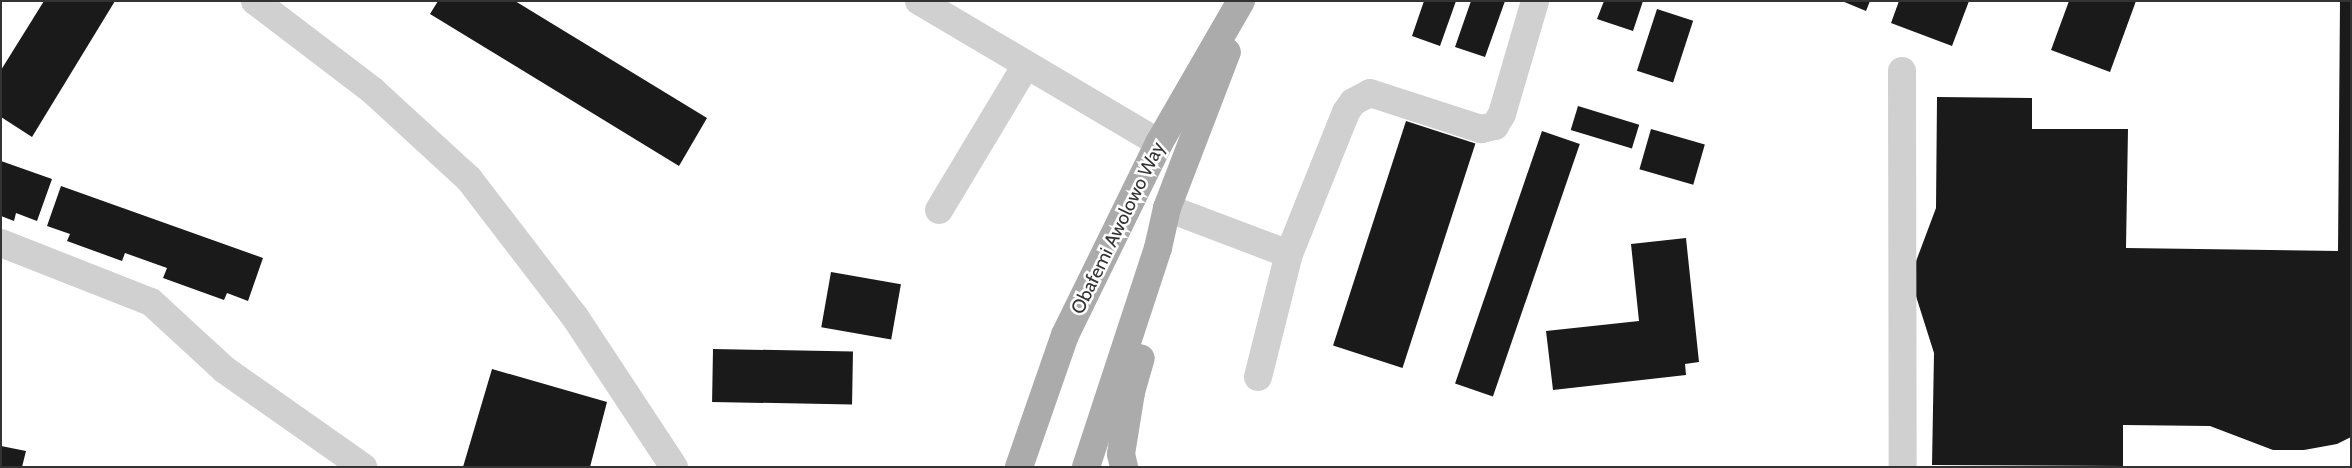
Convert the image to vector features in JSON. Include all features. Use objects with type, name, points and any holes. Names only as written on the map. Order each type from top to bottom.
[{"type":"main road","name":"Obafemi Awolowo Way","points":[[1020,467],[1065,335],[1159,143],[1241,1]]},
{"type":"main road","name":"Obafemi Awolowo Way","points":[[1086,467],[1158,248],[1167,208],[1247,1]]},
{"type":"main road","points":[[1124,467],[1121,454],[1131,392],[1159,297],[1158,248]]},
{"type":"street","points":[[256,1],[374,91],[469,178],[575,317],[674,467]]},
{"type":"street","points":[[919,1],[1159,143]]},
{"type":"street","points":[[1258,377],[1289,254],[1346,112],[1354,102],[1370,93],[1481,129],[1495,126],[1502,114],[1535,1]]},
{"type":"street","points":[[939,210],[1026,66]]},
{"type":"street","points":[[1902,71],[1903,467]]},
{"type":"street","points":[[1167,208],[1289,254]]},
{"type":"street","points":[[1,242],[151,302],[225,370],[363,467]]},
{"type":"building","points":[[44,1],[115,1],[32,137],[1,117],[1,70]]},
{"type":"building","points":[[438,1],[515,1],[707,118],[679,166],[430,14]]},
{"type":"building","points":[[1424,1],[1456,1],[1440,46],[1412,36]]},
{"type":"building","points":[[1471,1],[1505,1],[1485,57],[1455,47]]},
{"type":"building","points":[[1604,1],[1643,1],[1633,31],[1597,19]]},
{"type":"building","points":[[1842,1],[1870,1],[1866,11]]},
{"type":"building","points":[[1899,1],[1969,1],[1952,46],[1891,23]]},
{"type":"building","points":[[2069,1],[2136,1],[2110,72],[2051,50]]},
{"type":"building","points":[[2340,1],[2351,1],[2351,437],[2337,444],[2304,450],[2273,450],[2210,426],[2123,425],[2123,466],[1932,465],[1934,353],[1915,293],[1915,264],[1936,208],[1937,97],[2032,98],[2032,129],[2128,129],[2126,248],[2338,251]]},
{"type":"building","points":[[1657,9],[1693,21],[1673,83],[1637,71]]},
{"type":"building","points":[[1578,106],[1639,125],[1632,149],[1571,130]]},
{"type":"building","points":[[1406,121],[1475,144],[1402,368],[1333,345]]},
{"type":"building","points":[[1651,129],[1705,144],[1693,185],[1639,169]]},
{"type":"building","points":[[1542,131],[1580,144],[1493,396],[1455,383]]},
{"type":"building","points":[[1,161],[52,179],[37,221],[16,213],[14,221],[1,216]]},
{"type":"building","points":[[61,186],[263,258],[248,301],[227,293],[224,300],[163,278],[167,268],[125,253],[122,261],[67,241],[70,234],[47,226]]},
{"type":"building","points":[[1686,238],[1699,362],[1685,364],[1686,375],[1553,390],[1546,331],[1639,321],[1631,244]]},
{"type":"building","points":[[831,272],[901,284],[891,339],[821,327]]},
{"type":"building","points":[[713,349],[853,351],[852,404],[712,402]]},
{"type":"building","points":[[492,369],[607,402],[590,467],[463,467]]},
{"type":"building","points":[[1,446],[26,451],[22,467],[1,467]]}]
